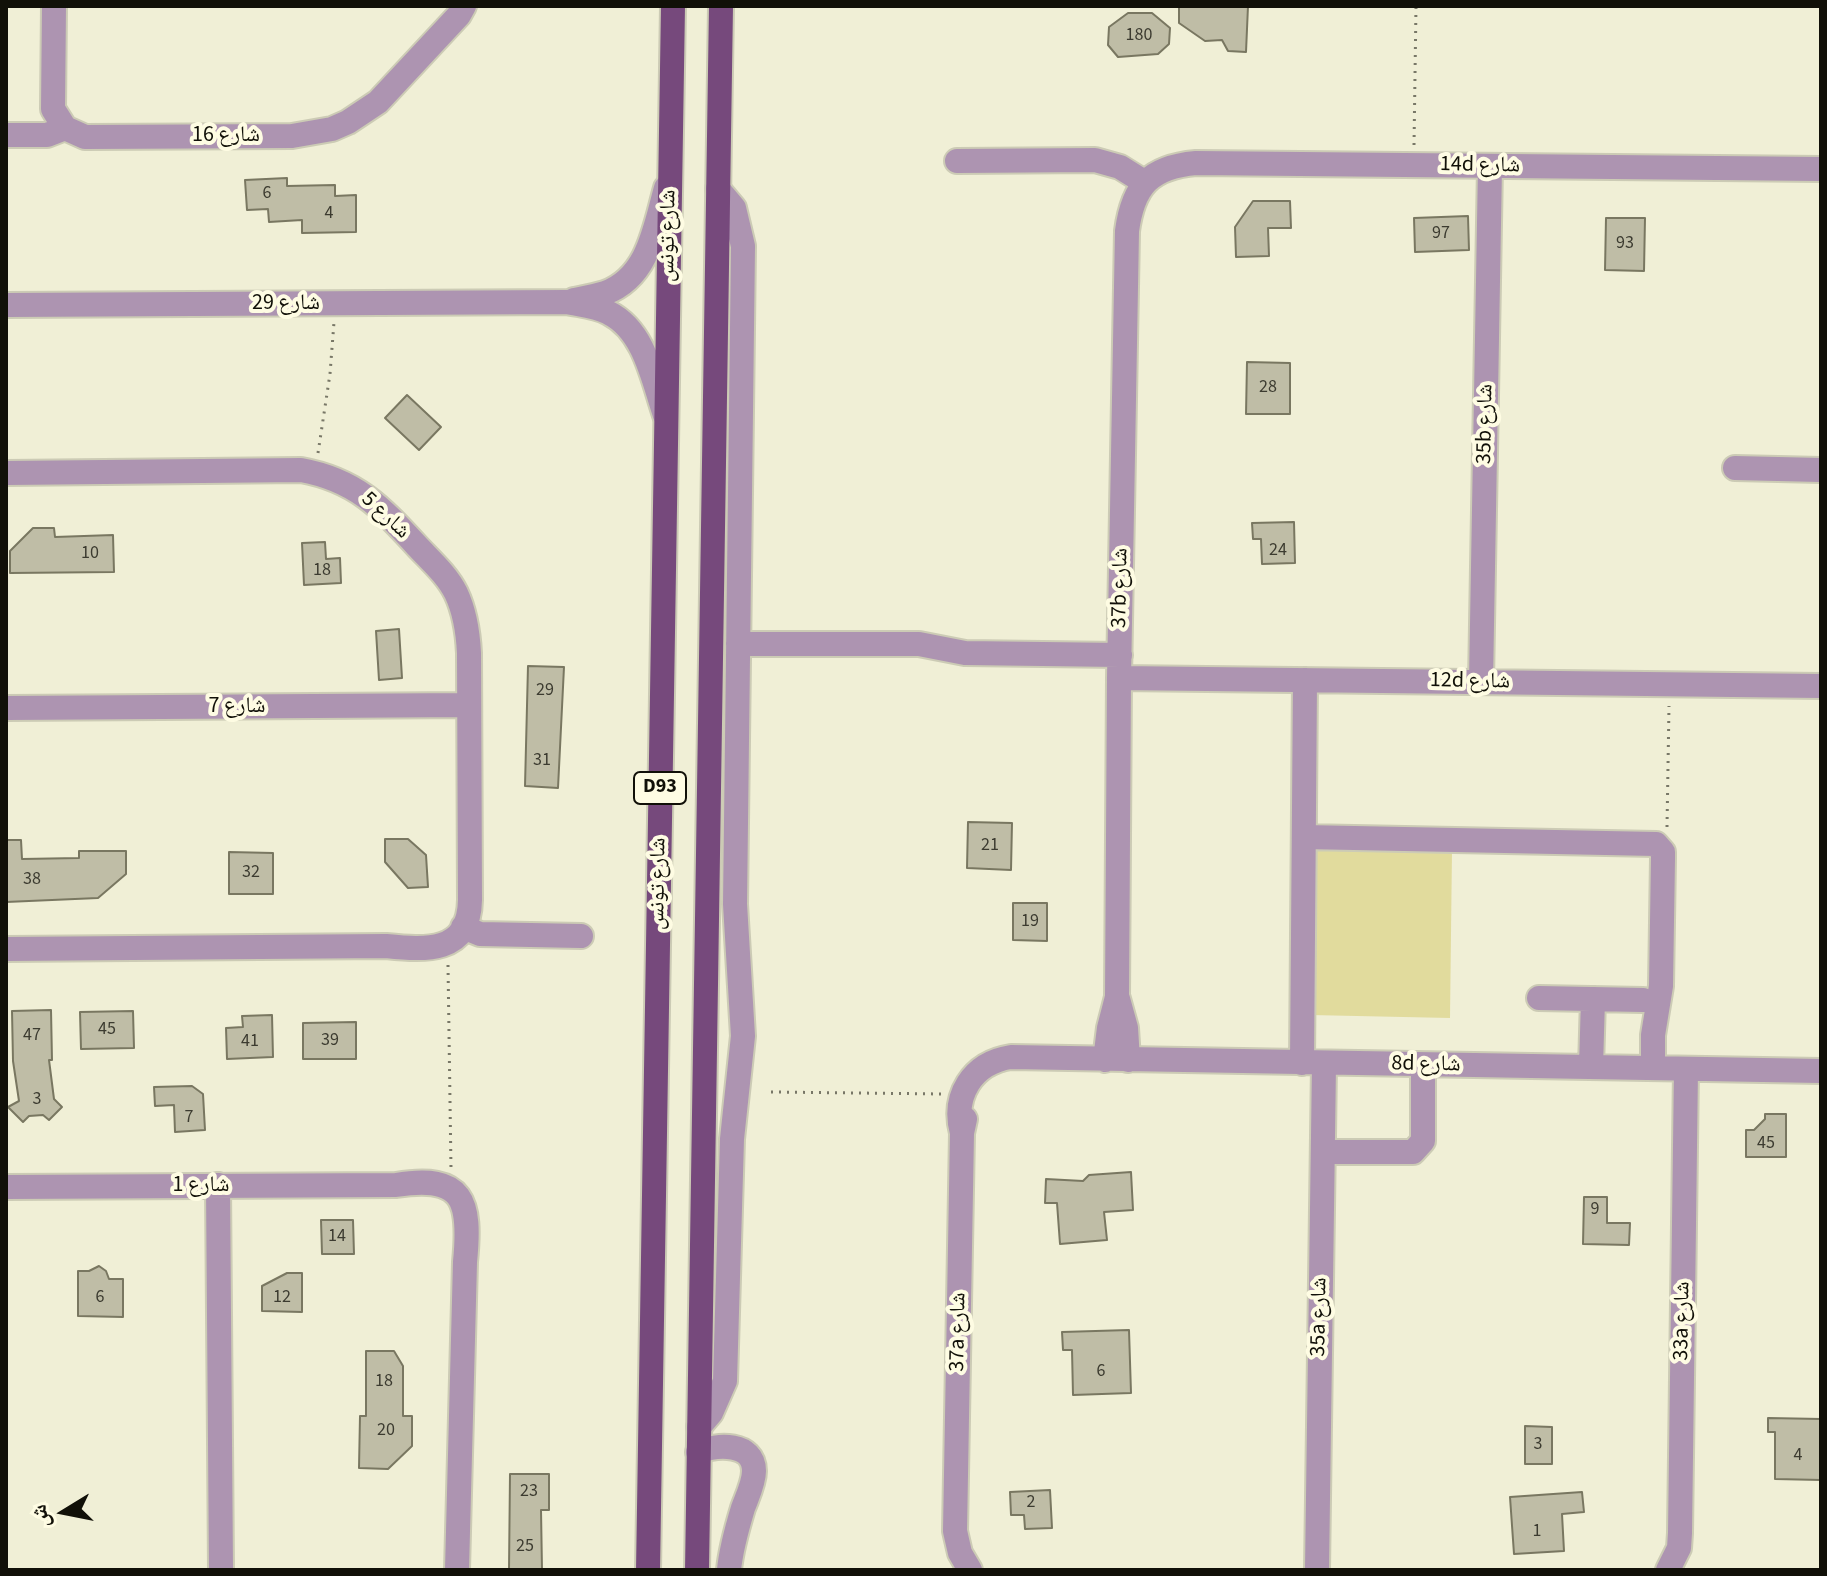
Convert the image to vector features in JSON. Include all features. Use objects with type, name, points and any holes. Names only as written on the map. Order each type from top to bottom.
[{"type":"main road","name":"شارع تونس","points":[[648,1570],[673,6]]},
{"type":"main road","name":"D93","points":[[697,1570],[721,6]]},
{"type":"street","points":[[6,135],[47,135],[65,128],[55,115],[52,102],[54,6]]},
{"type":"street","name":"شارع 16","points":[[65,128],[85,137],[292,136],[332,129],[356,118],[378,102],[464,6]]},
{"type":"street","points":[[957,161],[1095,160],[1120,167],[1144,182]]},
{"type":"street","name":"14d شارع","points":[[1144,182],[1168,168],[1196,163],[1821,169]]},
{"type":"street","name":"35b شارع","points":[[1481,682],[1490,166]]},
{"type":"street","name":"شارع 29","points":[[567,302],[614,289],[640,266],[652,240],[670,170]]},
{"type":"street","name":"37b شارع","points":[[1116,1060],[1109,1028],[1117,997],[1127,231],[1133,205],[1144,182]]},
{"type":"street","points":[[699,1427],[719,1398],[726,1363],[732,1139],[743,1036],[735,904],[743,246],[734,208],[718,189]]},
{"type":"street","name":"شارع 29","points":[[6,305],[567,302],[600,309],[628,326],[639,342],[666,417]]},
{"type":"street","points":[[1735,468],[1821,470]]},
{"type":"street","name":"شارع 5","points":[[6,473],[284,470],[312,472],[335,479],[368,497],[449,582],[460,603],[468,637],[470,909],[455,935],[425,950],[386,946],[6,949]]},
{"type":"street","name":"12d شارع","points":[[738,644],[919,644],[965,653],[1305,680],[1821,686]]},
{"type":"street","name":"35a شارع","points":[[1305,680],[1304,837],[1313,1063],[1323,1152],[1317,1570]]},
{"type":"street","name":"شارع 7","points":[[6,708],[469,705]]},
{"type":"street","points":[[1304,837],[1651,842],[1660,847],[1663,858],[1661,986],[1653,1035],[1653,1068]]},
{"type":"street","name":"شارع 5","points":[[386,946],[430,939],[447,929],[458,913],[469,879]]},
{"type":"street","points":[[455,935],[581,936]]},
{"type":"street","points":[[1539,998],[1643,1000]]},
{"type":"street","points":[[1591,1067],[1593,999]]},
{"type":"street","name":"8d شارع","points":[[973,1085],[1032,1059],[1821,1071]]},
{"type":"street","points":[[1323,1152],[1413,1152],[1423,1141],[1423,1065]]},
{"type":"street","name":"33a شارع","points":[[1668,1570],[1679,1548],[1680,1533],[1686,1069]]},
{"type":"street","name":"37a شارع","points":[[955,1570],[952,1547],[955,1531],[962,1133],[959,1114],[973,1085]]},
{"type":"street","name":"شارع 1","points":[[6,1187],[396,1185],[428,1181],[451,1189],[463,1204],[468,1218],[457,1570]]},
{"type":"street","points":[[218,1185],[221,1570]]},
{"type":"street","name":"شارع 1","points":[[396,1185],[424,1191],[446,1206],[458,1227],[465,1262]]},
{"type":"street","points":[[698,1452],[722,1446],[739,1449],[753,1465],[729,1570]]},
{"type":"street","name":"37a شارع","points":[[955,1531],[960,1553],[970,1570]]},
{"type":"path","points":[[1413,165],[1416,6]]},
{"type":"path","points":[[312,472],[320,450],[335,304]]},
{"type":"path","points":[[1663,858],[1667,837],[1669,685]]},
{"type":"path","points":[[451,1189],[455,935]]},
{"type":"path","points":[[771,1092],[973,1085]]},
{"type":"shaded area","points":[[1312,850],[1452,850],[1450,1018],[1310,1015]]},
{"type":"building","points":[[1179,6],[1248,6],[1246,52],[1228,51],[1222,40],[1205,41],[1179,23]]},
{"type":"building","points":[[1128,13],[1152,13],[1170,28],[1169,44],[1158,54],[1118,57],[1108,45],[1109,27]]},
{"type":"building","points":[[287,178],[287,186],[335,185],[335,196],[356,195],[356,232],[302,233],[302,220],[269,222],[268,209],[247,210],[245,180]]},
{"type":"building","points":[[1253,201],[1290,201],[1291,228],[1268,228],[1269,256],[1236,257],[1235,227]]},
{"type":"building","points":[[1468,216],[1469,250],[1415,252],[1414,218]]},
{"type":"building","points":[[1606,218],[1645,218],[1644,271],[1605,270]]},
{"type":"building","points":[[1247,362],[1290,363],[1290,414],[1246,414]]},
{"type":"building","points":[[407,395],[441,427],[419,450],[385,418]]},
{"type":"building","points":[[1294,522],[1295,563],[1262,564],[1261,539],[1253,539],[1252,523]]},
{"type":"building","points":[[33,528],[54,528],[55,537],[113,535],[114,572],[10,573],[10,551]]},
{"type":"building","points":[[325,542],[326,559],[340,558],[341,583],[304,585],[302,543]]},
{"type":"building","points":[[399,629],[402,678],[379,680],[376,631]]},
{"type":"building","points":[[528,666],[564,667],[558,788],[525,786]]},
{"type":"building","points":[[968,822],[1012,823],[1011,870],[967,868]]},
{"type":"building","points":[[385,839],[408,839],[426,855],[428,887],[408,888],[385,862]]},
{"type":"building","points":[[6,840],[21,840],[22,859],[79,858],[79,851],[126,851],[126,874],[98,898],[6,902]]},
{"type":"building","points":[[229,852],[273,853],[273,894],[229,894]]},
{"type":"building","points":[[1013,903],[1047,903],[1047,941],[1013,940]]},
{"type":"building","points":[[51,1010],[52,1060],[49,1060],[54,1099],[62,1107],[49,1120],[43,1115],[29,1116],[23,1122],[8,1107],[19,1101],[13,1061],[12,1011]]},
{"type":"building","points":[[133,1011],[134,1048],[81,1049],[80,1012]]},
{"type":"building","points":[[272,1015],[273,1057],[227,1059],[226,1028],[243,1027],[242,1016]]},
{"type":"building","points":[[356,1022],[356,1059],[303,1059],[303,1023]]},
{"type":"building","points":[[192,1086],[203,1094],[205,1130],[175,1132],[174,1105],[155,1106],[154,1087]]},
{"type":"building","points":[[1765,1114],[1786,1114],[1786,1157],[1746,1157],[1746,1130],[1754,1130],[1765,1119]]},
{"type":"building","points":[[1131,1172],[1133,1210],[1104,1212],[1107,1240],[1060,1244],[1057,1203],[1045,1203],[1046,1179],[1083,1181],[1089,1175]]},
{"type":"building","points":[[1584,1197],[1607,1197],[1607,1223],[1630,1223],[1629,1245],[1583,1244]]},
{"type":"building","points":[[321,1220],[353,1220],[354,1254],[322,1254]]},
{"type":"building","points":[[99,1266],[106,1271],[109,1279],[123,1279],[123,1317],[78,1316],[78,1271],[89,1271]]},
{"type":"building","points":[[287,1273],[302,1273],[302,1312],[262,1311],[262,1286]]},
{"type":"building","points":[[1129,1330],[1131,1393],[1073,1395],[1072,1350],[1063,1350],[1062,1332]]},
{"type":"building","points":[[366,1351],[394,1351],[403,1366],[403,1416],[412,1416],[412,1446],[388,1469],[359,1468],[360,1416],[366,1416]]},
{"type":"building","points":[[1768,1418],[1821,1419],[1821,1480],[1775,1479],[1775,1432],[1768,1432]]},
{"type":"building","points":[[1525,1426],[1552,1427],[1552,1464],[1525,1464]]},
{"type":"building","points":[[510,1474],[549,1474],[549,1510],[541,1510],[542,1570],[509,1570]]},
{"type":"building","points":[[1050,1490],[1052,1528],[1025,1529],[1024,1515],[1011,1515],[1010,1492]]},
{"type":"building","points":[[1582,1492],[1584,1512],[1562,1514],[1564,1551],[1514,1554],[1510,1497]]}]
